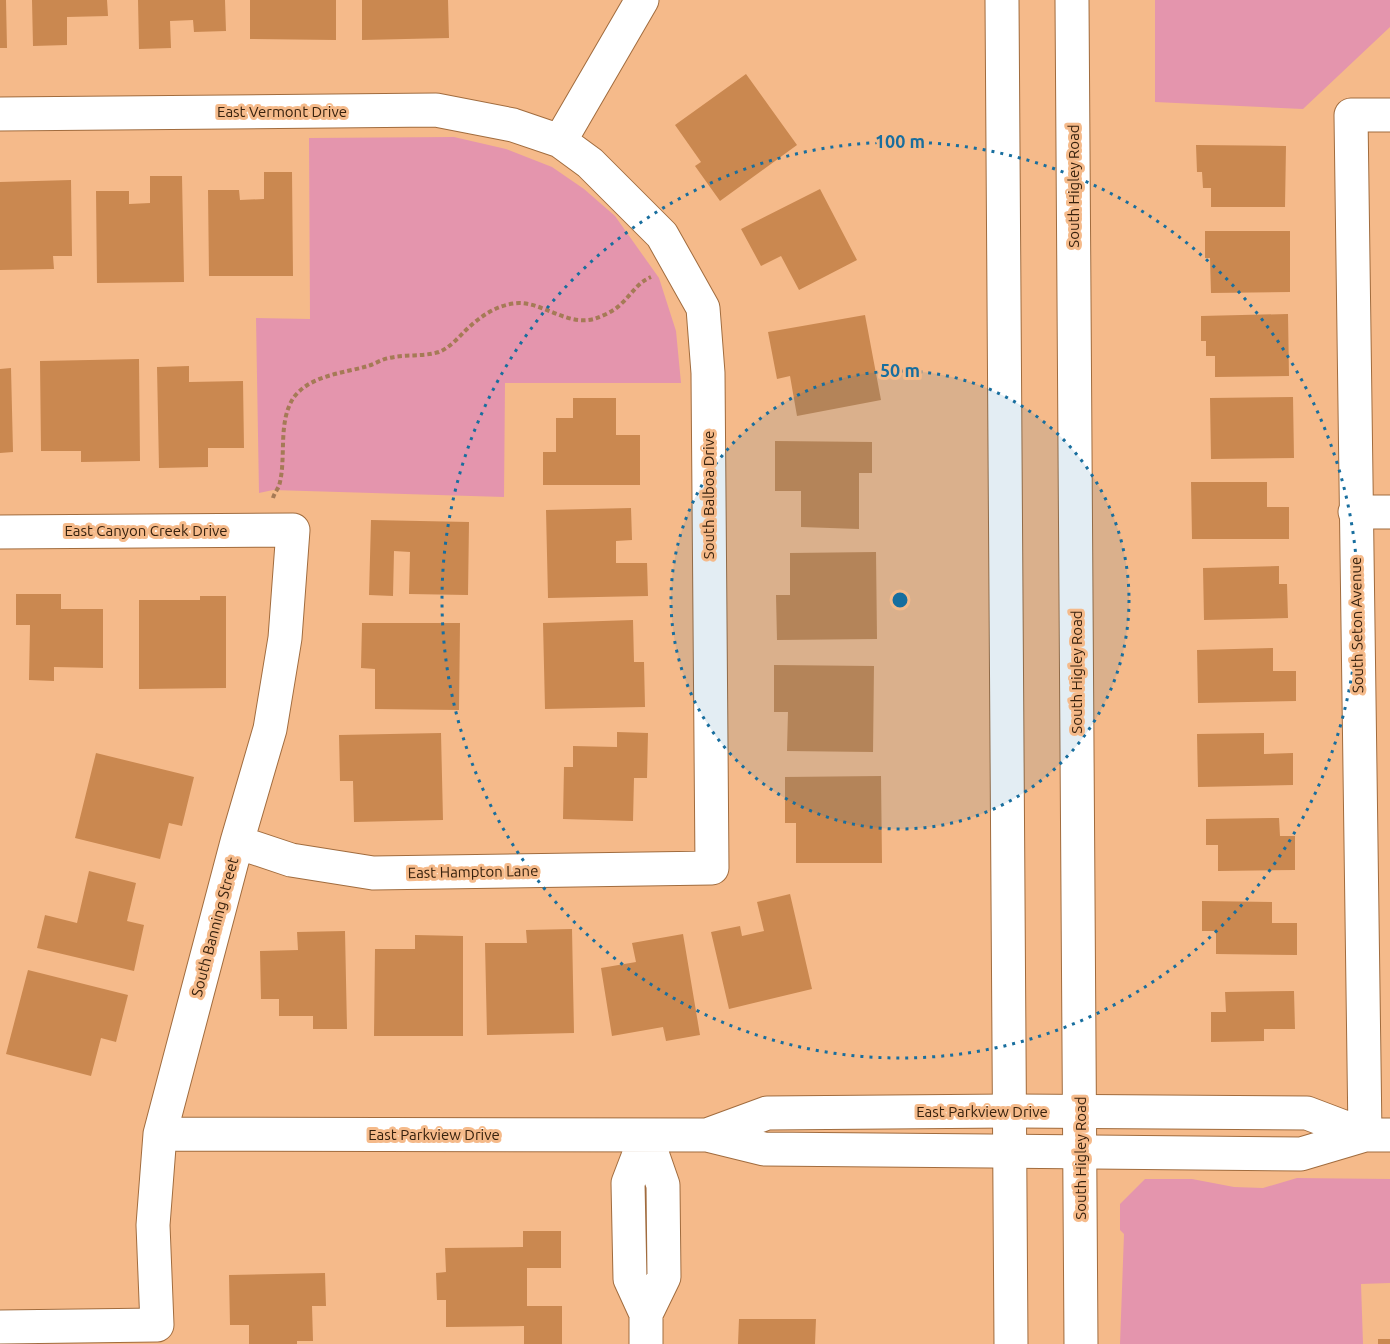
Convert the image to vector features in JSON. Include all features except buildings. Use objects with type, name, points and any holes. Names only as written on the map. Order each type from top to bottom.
[{"type":"street","points":[[560,141],[642,0]]},
{"type":"street","points":[[1002,0],[1011,1344]]},
{"type":"street","name":"South Higley Road","points":[[1072,0],[1081,1344]]},
{"type":"street","name":"East Vermont Drive","points":[[0,114],[436,110],[513,125],[560,141],[590,163]]},
{"type":"street","name":"South Seton Avenue","points":[[1378,1135],[1355,512],[1351,116],[1390,115]]},
{"type":"street","name":"South Balboa Drive","points":[[590,163],[662,235],[702,308],[708,373],[712,868]]},
{"type":"street","points":[[1355,512],[1390,512]]},
{"type":"street","name":"East Canyon Creek Drive","points":[[0,532],[293,530]]},
{"type":"street","name":"South Banning Street","points":[[0,1327],[157,1325],[153,1225],[160,1134],[237,842],[270,729],[285,638],[293,530]]},
{"type":"street","name":"East Hampton Lane","points":[[237,842],[291,860],[373,873],[712,868]]},
{"type":"street","name":"East Parkview Drive","points":[[707,1135],[767,1113],[1009,1111],[1307,1113],[1378,1135]]},
{"type":"street","name":"East Parkview Drive","points":[[160,1134],[707,1135],[764,1149],[1301,1154],[1378,1135]]},
{"type":"street","points":[[646,1136],[663,1185],[664,1277],[646,1329]]},
{"type":"path","points":[[273,498],[279,485],[288,408],[296,395],[310,384],[331,374],[388,358],[419,356],[441,351],[487,313],[504,306],[519,303],[532,305],[575,320],[590,320],[621,305],[641,281],[660,274]]},
{"type":"shaded area","points":[[1155,0],[1390,0],[1390,27],[1303,109],[1155,102]]},
{"type":"shaded area","points":[[454,137],[506,149],[552,167],[584,189],[615,216],[659,278],[676,331],[681,383],[505,383],[504,497],[273,490],[259,493],[256,318],[310,319],[309,138]]},
{"type":"shaded area","points":[[1297,1178],[1390,1179],[1390,1283],[1361,1284],[1363,1344],[1120,1344],[1124,1234],[1120,1230],[1120,1204],[1145,1179],[1192,1179],[1234,1187],[1263,1188]]}]
